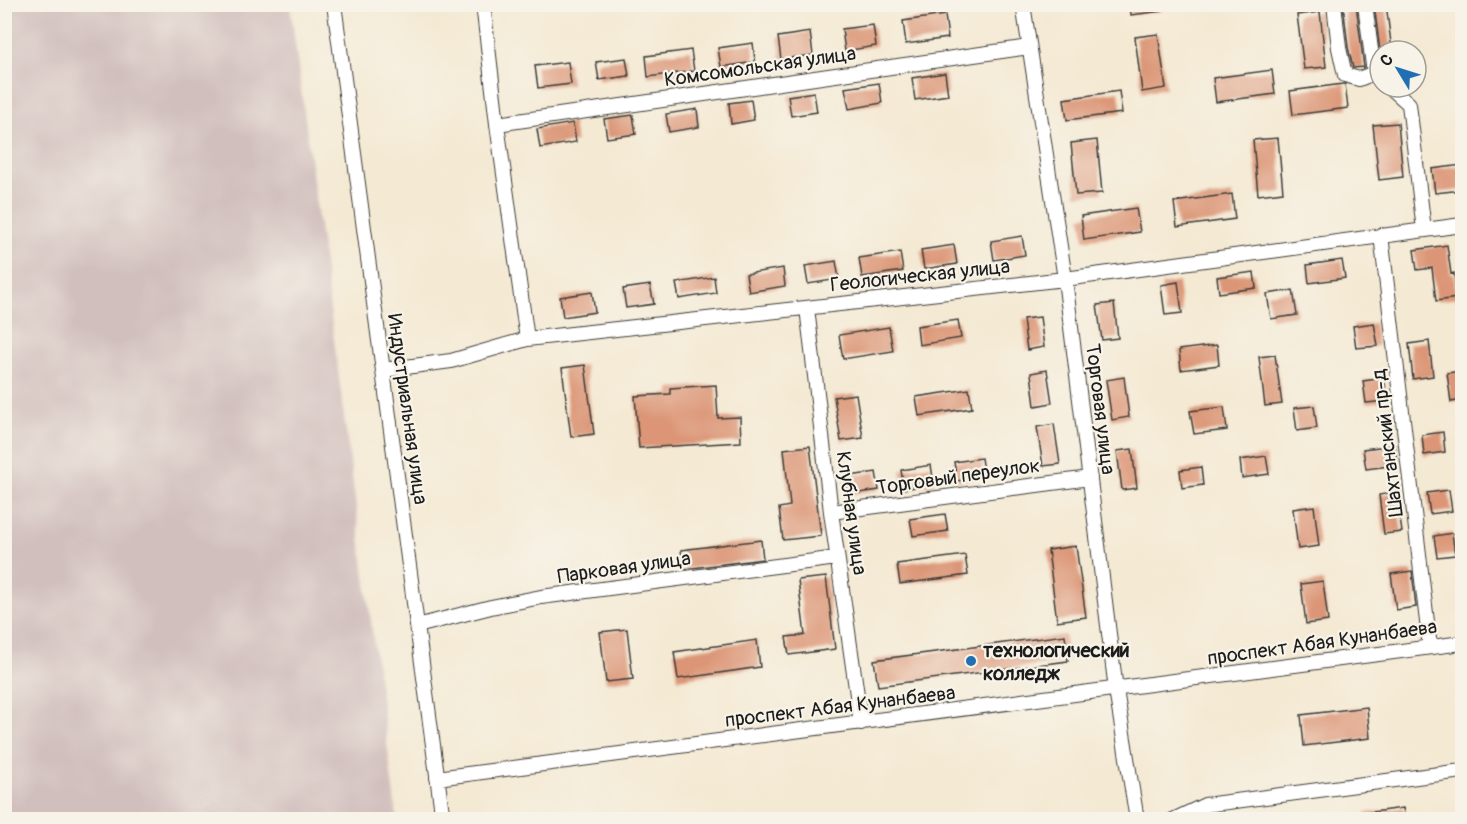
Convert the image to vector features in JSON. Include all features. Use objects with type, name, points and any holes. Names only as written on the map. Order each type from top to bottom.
[{"type":"street","name":"Индустриальная улица","points":[[334,4],[443,819]]},
{"type":"street","points":[[483,4],[527,339]]},
{"type":"street","name":"Торговая улица","points":[[1023,4],[1065,279],[1116,690],[1137,819]]},
{"type":"street","points":[[1334,4],[1345,75],[1359,79],[1368,77]]},
{"type":"street","points":[[1365,4],[1371,39]]},
{"type":"street","name":"Комсомольская улица","points":[[497,124],[1029,47]]},
{"type":"street","points":[[1403,99],[1409,104],[1424,230]]},
{"type":"street","name":"Геологическая улица","points":[[383,370],[451,361],[527,339],[1065,279],[1462,225]]},
{"type":"street","name":"Шахтанский пр-д","points":[[1381,235],[1430,647]]},
{"type":"street","name":"Клубная улица","points":[[807,308],[831,512],[861,723]]},
{"type":"street","name":"Торговый переулок","points":[[831,512],[1090,478]]},
{"type":"street","name":"Парковая улица","points":[[417,626],[541,597],[837,558]]},
{"type":"street","name":"проспект Абая Кунанбаева","points":[[437,778],[1462,643]]},
{"type":"street","points":[[1173,819],[1205,805],[1462,771]]},
{"type":"shaded area","points":[[5,4],[290,5],[397,819],[5,819]]},
{"type":"building","points":[[1130,4],[1161,4],[1162,11],[1131,15]]},
{"type":"building","points":[[1343,4],[1356,4],[1364,67],[1353,68]]},
{"type":"building","points":[[1374,4],[1386,4],[1390,39],[1378,39]]},
{"type":"building","points":[[1320,12],[1326,67],[1304,69],[1297,15]]},
{"type":"building","points":[[945,15],[948,38],[906,44],[903,21]]},
{"type":"building","points":[[873,25],[876,46],[845,51],[842,29]]},
{"type":"building","points":[[810,32],[813,55],[781,59],[778,37]]},
{"type":"building","points":[[1158,34],[1166,88],[1142,92],[1135,37]]},
{"type":"building","points":[[753,43],[755,62],[721,67],[718,48]]},
{"type":"building","points":[[691,50],[694,71],[648,77],[646,56]]},
{"type":"building","points":[[626,58],[629,76],[599,80],[596,62]]},
{"type":"building","points":[[568,62],[571,84],[538,88],[535,66]]},
{"type":"building","points":[[1272,70],[1275,94],[1216,102],[1213,78]]},
{"type":"building","points":[[945,73],[948,95],[915,100],[912,78]]},
{"type":"building","points":[[879,83],[882,103],[849,109],[845,88]]},
{"type":"building","points":[[1345,84],[1348,108],[1293,115],[1290,91]]},
{"type":"building","points":[[1119,91],[1122,113],[1067,120],[1064,99]]},
{"type":"building","points":[[814,92],[817,112],[791,116],[788,96]]},
{"type":"building","points":[[751,100],[754,120],[731,124],[729,103]]},
{"type":"building","points":[[697,109],[699,127],[669,132],[666,114]]},
{"type":"building","points":[[633,115],[636,134],[607,138],[604,119]]},
{"type":"building","points":[[573,123],[576,142],[540,148],[537,129]]},
{"type":"building","points":[[1398,123],[1403,177],[1379,180],[1373,125]]},
{"type":"building","points":[[1278,138],[1283,192],[1258,195],[1253,140]]},
{"type":"building","points":[[1097,140],[1102,193],[1076,195],[1071,143]]},
{"type":"building","points":[[1462,165],[1462,190],[1435,193],[1432,169]]},
{"type":"building","points":[[1232,194],[1235,219],[1177,227],[1174,202]]},
{"type":"building","points":[[1136,208],[1140,232],[1084,240],[1081,216]]},
{"type":"building","points":[[1022,236],[1025,255],[994,260],[991,241]]},
{"type":"building","points":[[954,245],[957,264],[924,269],[921,250]]},
{"type":"building","points":[[1447,245],[1457,298],[1436,301],[1432,268],[1417,270],[1414,250]]},
{"type":"building","points":[[900,252],[903,271],[862,277],[859,258]]},
{"type":"building","points":[[1342,260],[1345,278],[1309,283],[1307,265]]},
{"type":"building","points":[[836,261],[839,279],[808,284],[805,266]]},
{"type":"building","points":[[783,268],[785,286],[749,292],[746,274]]},
{"type":"building","points":[[1254,272],[1256,288],[1219,293],[1217,277]]},
{"type":"building","points":[[714,277],[716,293],[679,299],[676,283]]},
{"type":"building","points":[[1178,282],[1182,313],[1165,315],[1161,285]]},
{"type":"building","points":[[650,285],[654,304],[626,308],[623,289]]},
{"type":"building","points":[[1293,290],[1297,315],[1271,319],[1267,294]]},
{"type":"building","points":[[592,292],[595,312],[563,317],[560,297]]},
{"type":"building","points":[[1114,303],[1118,338],[1102,340],[1097,305]]},
{"type":"building","points":[[1040,317],[1044,347],[1027,350],[1023,319]]},
{"type":"building","points":[[958,320],[961,338],[919,345],[917,326]]},
{"type":"building","points":[[1374,323],[1378,346],[1356,348],[1353,326]]},
{"type":"building","points":[[889,327],[893,351],[843,359],[839,335]]},
{"type":"building","points":[[1429,341],[1433,376],[1413,379],[1409,344]]},
{"type":"building","points":[[1217,345],[1219,365],[1181,370],[1179,350]]},
{"type":"building","points":[[1275,355],[1282,404],[1265,406],[1259,357]]},
{"type":"building","points":[[585,365],[594,434],[571,437],[562,368]]},
{"type":"building","points":[[1047,370],[1052,403],[1035,406],[1031,373]]},
{"type":"building","points":[[1462,371],[1462,400],[1451,402],[1447,373]]},
{"type":"building","points":[[1124,377],[1129,417],[1112,420],[1106,380]]},
{"type":"building","points":[[1384,378],[1387,401],[1366,403],[1363,381]]},
{"type":"building","points":[[716,385],[718,418],[740,417],[741,442],[639,448],[635,396],[670,394],[670,388]]},
{"type":"building","points":[[969,389],[972,408],[919,416],[916,397]]},
{"type":"building","points":[[856,394],[863,438],[841,441],[834,397]]},
{"type":"building","points":[[1314,406],[1317,428],[1297,431],[1294,408]]},
{"type":"building","points":[[1224,407],[1227,430],[1194,434],[1190,411]]},
{"type":"building","points":[[1054,424],[1060,464],[1043,466],[1037,427]]},
{"type":"building","points":[[1443,432],[1445,452],[1424,455],[1422,435]]},
{"type":"building","points":[[1395,445],[1397,465],[1366,469],[1363,449]]},
{"type":"building","points":[[810,446],[821,536],[783,540],[779,508],[790,506],[784,449]]},
{"type":"building","points":[[1132,449],[1137,488],[1122,490],[1117,451]]},
{"type":"building","points":[[1266,456],[1269,474],[1242,478],[1240,460]]},
{"type":"building","points":[[981,458],[984,477],[957,481],[954,462]]},
{"type":"building","points":[[931,465],[934,484],[904,489],[901,470]]},
{"type":"building","points":[[1201,467],[1203,485],[1182,488],[1180,470]]},
{"type":"building","points":[[876,472],[879,490],[846,495],[844,477]]},
{"type":"building","points":[[1449,490],[1452,511],[1430,514],[1427,493]]},
{"type":"building","points":[[1396,492],[1402,532],[1384,534],[1379,495]]},
{"type":"building","points":[[1314,506],[1319,546],[1298,549],[1293,509]]},
{"type":"building","points":[[945,514],[948,531],[913,536],[910,519]]},
{"type":"building","points":[[1452,533],[1455,555],[1437,557],[1434,536]]},
{"type":"building","points":[[761,540],[763,559],[684,569],[681,550]]},
{"type":"building","points":[[1076,546],[1086,617],[1057,621],[1048,550]]},
{"type":"building","points":[[965,555],[968,575],[900,584],[897,564]]},
{"type":"building","points":[[1412,571],[1416,607],[1396,610],[1391,574]]},
{"type":"building","points":[[826,577],[835,649],[789,655],[786,637],[805,635],[798,580]]},
{"type":"building","points":[[1323,581],[1328,621],[1306,624],[1301,584]]},
{"type":"building","points":[[627,629],[633,679],[606,682],[600,632]]},
{"type":"building","name":"технологический колледж","points":[[1065,635],[1068,661],[878,686],[874,660]]},
{"type":"building","points":[[757,640],[760,667],[678,679],[674,652]]},
{"type":"building","points":[[1367,707],[1370,738],[1304,746],[1301,715]]},
{"type":"building","points":[[1403,808],[1405,819],[1366,819],[1365,813]]},
{"type":"place","name":"технологический колледж","points":[[971,661]]}]
